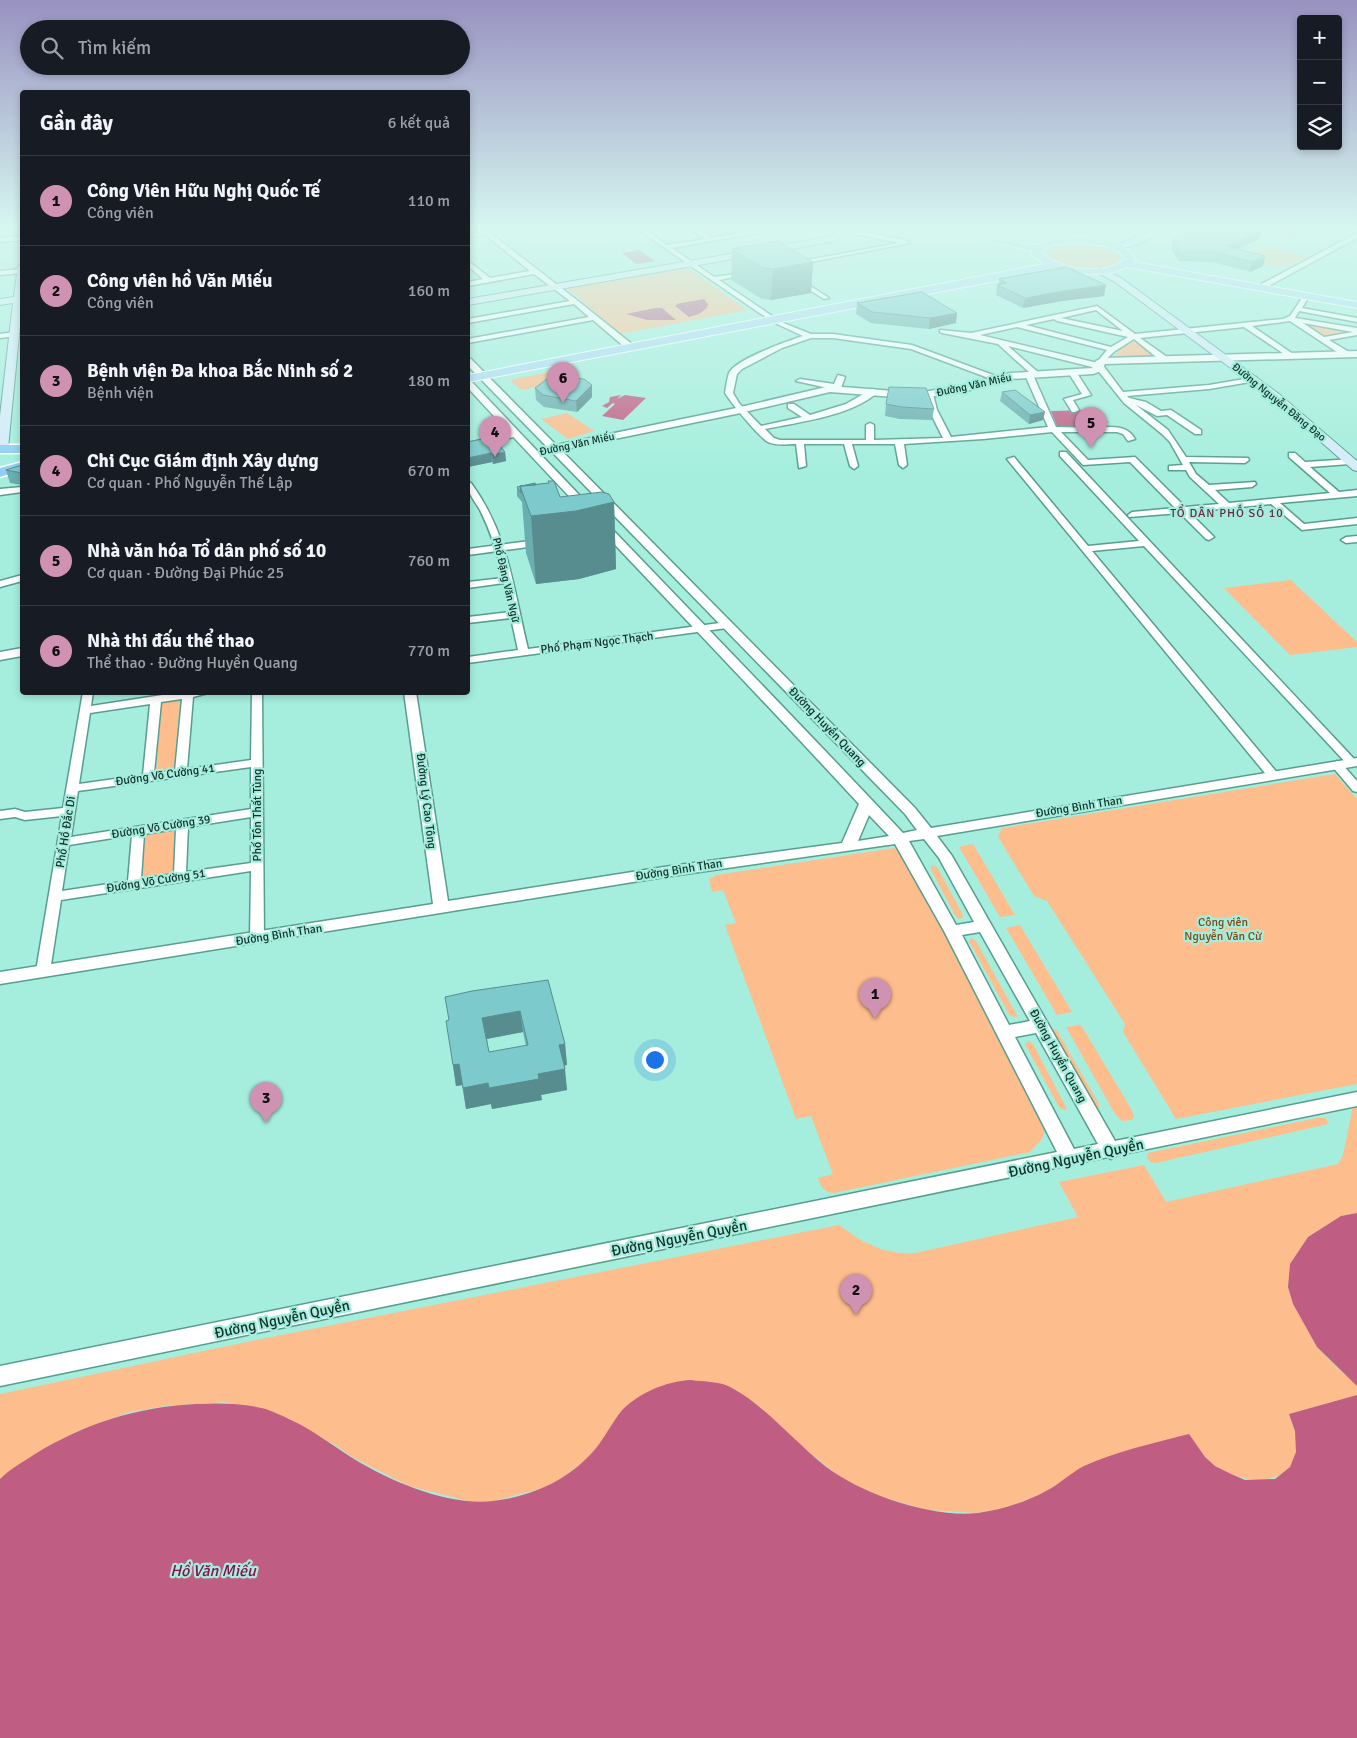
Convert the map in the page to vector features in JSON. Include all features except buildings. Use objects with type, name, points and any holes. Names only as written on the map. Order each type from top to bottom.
[{"type":"highway","points":[[1,448],[20,449]]},
{"type":"highway","points":[[0,473],[20,467]]},
{"type":"main road","points":[[1,448],[5,382],[19,310]]},
{"type":"main road","points":[[599,342],[765,310]]},
{"type":"main road","points":[[470,379],[822,310]]},
{"type":"main road","name":"Đường Nguyễn Đăng Đạo","points":[[1159,310],[1253,379],[1354,464]]},
{"type":"main road","points":[[519,357],[570,347]]},
{"type":"main road","points":[[5,382],[20,379]]},
{"type":"street","points":[[470,321],[530,310]]},
{"type":"street","points":[[586,310],[630,347]]},
{"type":"street","points":[[971,335],[1088,310]]},
{"type":"street","points":[[1100,310],[1164,360]]},
{"type":"street","points":[[1290,318],[1296,310]]},
{"type":"street","points":[[1303,310],[1357,320]]},
{"type":"street","points":[[760,311],[810,336]]},
{"type":"street","points":[[470,341],[595,318]]},
{"type":"street","points":[[1052,318],[1134,336],[1185,329],[1282,321],[1290,318],[1357,331]]},
{"type":"street","points":[[1290,318],[1346,354]]},
{"type":"street","points":[[1246,324],[1290,356]]},
{"type":"street","points":[[1018,325],[1112,349]]},
{"type":"street","points":[[942,331],[971,335],[1101,364],[1123,397],[1134,409],[1165,432],[1173,441],[1193,475],[1227,506]]},
{"type":"street","points":[[1323,339],[1357,331]]},
{"type":"street","points":[[0,336],[14,334]]},
{"type":"street","points":[[997,378],[912,347],[834,336],[810,336],[779,346],[735,370],[729,393],[736,404],[774,442],[870,443],[948,440],[1053,428],[1099,426],[1124,430],[1130,435],[1131,439]]},
{"type":"street","points":[[1101,364],[1112,349],[1134,336]]},
{"type":"street","points":[[999,342],[1032,375],[1053,428],[1086,463],[1132,459],[1209,537]]},
{"type":"street","name":"Đường Văn Miếu","points":[[533,453],[837,388],[907,395],[929,394],[966,388],[997,378],[1096,370],[1101,364],[1164,360],[1357,354]]},
{"type":"street","name":"Đường Huyền Quang","points":[[473,364],[553,449],[910,811],[928,833],[945,856],[1111,1151]]},
{"type":"street","points":[[1072,372],[1087,395],[1068,399],[1075,410]]},
{"type":"street","points":[[800,381],[826,384],[837,388],[841,377]]},
{"type":"street","points":[[1123,397],[1253,379]]},
{"type":"street","name":"Đường Huyền Quang","points":[[470,385],[578,501],[750,678],[900,839],[952,931],[1070,1159]]},
{"type":"street","points":[[761,428],[843,407],[864,399],[875,391]]},
{"type":"street","points":[[929,394],[933,410],[948,440]]},
{"type":"street","points":[[1123,397],[1143,404],[1160,414],[1168,412],[1198,432]]},
{"type":"street","points":[[791,406],[808,417]]},
{"type":"street","points":[[497,416],[518,412]]},
{"type":"street","points":[[785,422],[794,428]]},
{"type":"street","points":[[870,425],[870,443]]},
{"type":"street","points":[[470,445],[515,434]]},
{"type":"street","points":[[800,442],[802,466]]},
{"type":"street","points":[[899,442],[903,465]]},
{"type":"street","points":[[848,443],[854,466]]},
{"type":"street","points":[[1063,454],[1348,763],[1357,788]]},
{"type":"street","points":[[1292,455],[1337,495]]},
{"type":"street","points":[[1011,459],[1273,775]]},
{"type":"street","points":[[1183,459],[1245,460]]},
{"type":"street","points":[[1303,464],[1354,464]]},
{"type":"street","points":[[1172,468],[1188,468]]},
{"type":"street","points":[[1209,488],[1252,484]]},
{"type":"street","name":"Phố Đặng Văn Ngữ","points":[[470,487],[481,500],[500,548],[524,652]]},
{"type":"street","points":[[0,492],[20,490]]},
{"type":"street","points":[[1132,515],[1357,493]]},
{"type":"street","points":[[578,501],[601,497]]},
{"type":"street","points":[[470,503],[481,500]]},
{"type":"street","points":[[1274,502],[1302,527],[1357,520]]},
{"type":"street","points":[[600,536],[614,537],[636,533]]},
{"type":"street","points":[[1346,540],[1357,538]]},
{"type":"street","points":[[470,552],[555,541]]},
{"type":"street","points":[[1086,549],[1146,543]]},
{"type":"street","points":[[657,581],[679,576]]},
{"type":"street","points":[[0,584],[20,579]]},
{"type":"street","points":[[470,585],[507,580]]},
{"type":"street","points":[[470,620],[514,615]]},
{"type":"street","name":"Phố Phạm Ngọc Thạch","points":[[470,660],[727,625]]},
{"type":"street","points":[[0,656],[20,652]]},
{"type":"street","points":[[750,678],[773,672]]},
{"type":"street","name":"Phố Hồ Đắc Di","points":[[43,971],[88,695]]},
{"type":"street","points":[[85,710],[156,700],[171,695],[188,695],[181,773]]},
{"type":"street","name":"Phố Tôn Thất Tùng","points":[[257,695],[257,938]]},
{"type":"street","name":"Đường Lý Cao Tông","points":[[410,695],[441,909]]},
{"type":"street","points":[[148,778],[156,700]]},
{"type":"street","points":[[804,737],[829,729]]},
{"type":"street","name":"Đường Võ Cường 41","points":[[73,788],[257,763]]},
{"type":"street","name":"Đường Bình Than","points":[[0,978],[664,872],[900,839],[1348,763]]},
{"type":"street","points":[[848,846],[867,802]]},
{"type":"street","points":[[0,815],[15,813],[25,816],[69,811]]},
{"type":"street","name":"Đường Võ Cường 39","points":[[64,842],[258,812]]},
{"type":"street","points":[[180,877],[182,824]]},
{"type":"street","points":[[134,884],[138,831]]},
{"type":"street","name":"Đường Võ Cường 51","points":[[56,896],[257,866]]},
{"type":"street","points":[[952,931],[983,926]]},
{"type":"street","points":[[1004,1032],[1041,1026]]},
{"type":"street","name":"Đường Nguyễn Quyền","points":[[0,1376],[1111,1151],[1357,1099]]},
{"type":"green space","points":[[593,310],[746,310],[620,334]]},
{"type":"green space","points":[[1302,323],[1355,332],[1327,337]]},
{"type":"green space","points":[[1130,341],[1137,341],[1155,358],[1115,358],[1118,350]]},
{"type":"green space","points":[[556,371],[568,381],[521,390],[510,380]]},
{"type":"green space","points":[[567,413],[594,431],[568,439],[541,419]]},
{"type":"green space","points":[[1291,580],[1357,642],[1357,647],[1290,655],[1224,588]]},
{"type":"green space","points":[[180,699],[174,769],[156,772],[162,701]]},
{"type":"green space","name":"Công viên Nguyễn Văn Cừ","points":[[1335,774],[1357,799],[1357,1084],[1176,1119],[1123,1032],[1125,1024],[1047,901],[1034,896],[998,837],[1002,828]]},
{"type":"green space","points":[[181,826],[179,876],[135,883],[141,832]]},
{"type":"green space","points":[[973,844],[1015,915],[1000,917],[959,847]]},
{"type":"green space","points":[[894,848],[905,856],[1046,1127],[1042,1139],[1030,1152],[834,1193],[827,1192],[820,1184],[818,1178],[833,1174],[811,1116],[796,1119],[725,925],[736,923],[723,890],[712,892],[709,879],[716,875]]},
{"type":"green space","points":[[931,865],[937,867],[963,915],[962,918],[959,919],[955,915],[931,870]]},
{"type":"green space","points":[[1020,925],[1072,1012],[1057,1015],[1006,928]]},
{"type":"green space","points":[[971,938],[976,941],[1018,1017],[1010,1016],[969,941]]},
{"type":"green space","points":[[1081,1025],[1130,1107],[1134,1116],[1132,1120],[1122,1121],[1115,1114],[1066,1027]]},
{"type":"green space","points":[[1056,1029],[1099,1104],[1099,1108],[1096,1109],[1048,1031]]},
{"type":"green space","points":[[1029,1041],[1033,1044],[1067,1109],[1063,1110],[1059,1107],[1025,1044]]},
{"type":"green space","points":[[1357,1105],[1357,1213],[1341,1216],[1308,1237],[1290,1264],[1288,1287],[1293,1304],[1317,1347],[1353,1381],[1357,1386],[1357,1395],[1289,1414],[1297,1440],[1295,1456],[1289,1468],[1280,1475],[1268,1479],[1241,1477],[1227,1473],[1209,1461],[1192,1440],[1058,1484],[1046,1492],[996,1510],[976,1513],[927,1510],[882,1497],[841,1478],[795,1441],[768,1415],[731,1387],[659,1387],[639,1398],[619,1414],[601,1443],[587,1459],[562,1478],[544,1488],[494,1501],[472,1502],[409,1486],[354,1458],[332,1443],[226,1402],[165,1406],[130,1412],[78,1431],[44,1449],[0,1479],[0,1394],[256,1340],[839,1225],[866,1242],[884,1250],[915,1253],[1078,1217],[1059,1182],[1144,1165],[1166,1202],[1338,1164],[1343,1155],[1353,1106]]},
{"type":"green space","points":[[1317,1118],[1326,1118],[1328,1124],[1156,1163],[1147,1159],[1148,1153]]},
{"type":"water","points":[[645,310],[664,310],[676,320],[647,320],[626,314]]},
{"type":"water","points":[[680,310],[704,310],[699,314],[689,317]]},
{"type":"water","points":[[621,395],[617,399],[625,395],[646,398],[623,420],[602,416],[615,404],[613,403],[607,408],[602,406],[609,402],[610,397]]},
{"type":"water","points":[[1090,410],[1095,417],[1095,423],[1092,428],[1057,426],[1051,411]]},
{"type":"water","points":[[1357,1213],[1357,1386],[1317,1347],[1293,1304],[1288,1287],[1290,1264],[1308,1237],[1341,1216]]},
{"type":"water","name":"Hồ Văn Miếu","points":[[691,1380],[723,1384],[744,1395],[768,1414],[825,1466],[857,1486],[918,1508],[959,1514],[987,1512],[1013,1505],[1046,1491],[1084,1466],[1109,1456],[1189,1434],[1205,1457],[1215,1466],[1245,1480],[1275,1479],[1290,1467],[1296,1452],[1295,1431],[1289,1414],[1357,1395],[1357,1738],[0,1738],[0,1479],[54,1443],[93,1425],[153,1409],[205,1404],[249,1406],[266,1409],[299,1424],[369,1468],[403,1484],[458,1500],[493,1501],[519,1496],[556,1482],[592,1453],[619,1414],[633,1400],[661,1386]]},
{"type":"place","name":"Nhà thi đấu thể thao","points":[[563,403]]},
{"type":"place","name":"Nhà văn hóa Tổ dân phố số 10","points":[[1091,448]]},
{"type":"place","name":"Chi Cục Giám định Xây dựng","points":[[495,457]]},
{"type":"place","name":"Công Viên Hữu Nghị Quốc Tế","points":[[875,1019]]},
{"type":"place","name":"Bệnh viện Đa khoa Bắc Ninh số 2","points":[[266,1123]]},
{"type":"place","name":"Công viên hồ Văn Miếu","points":[[856,1315]]},
{"type":"district","name":"TỔ DÂN PHỐ SỐ 10","points":[[1227,513]]}]
